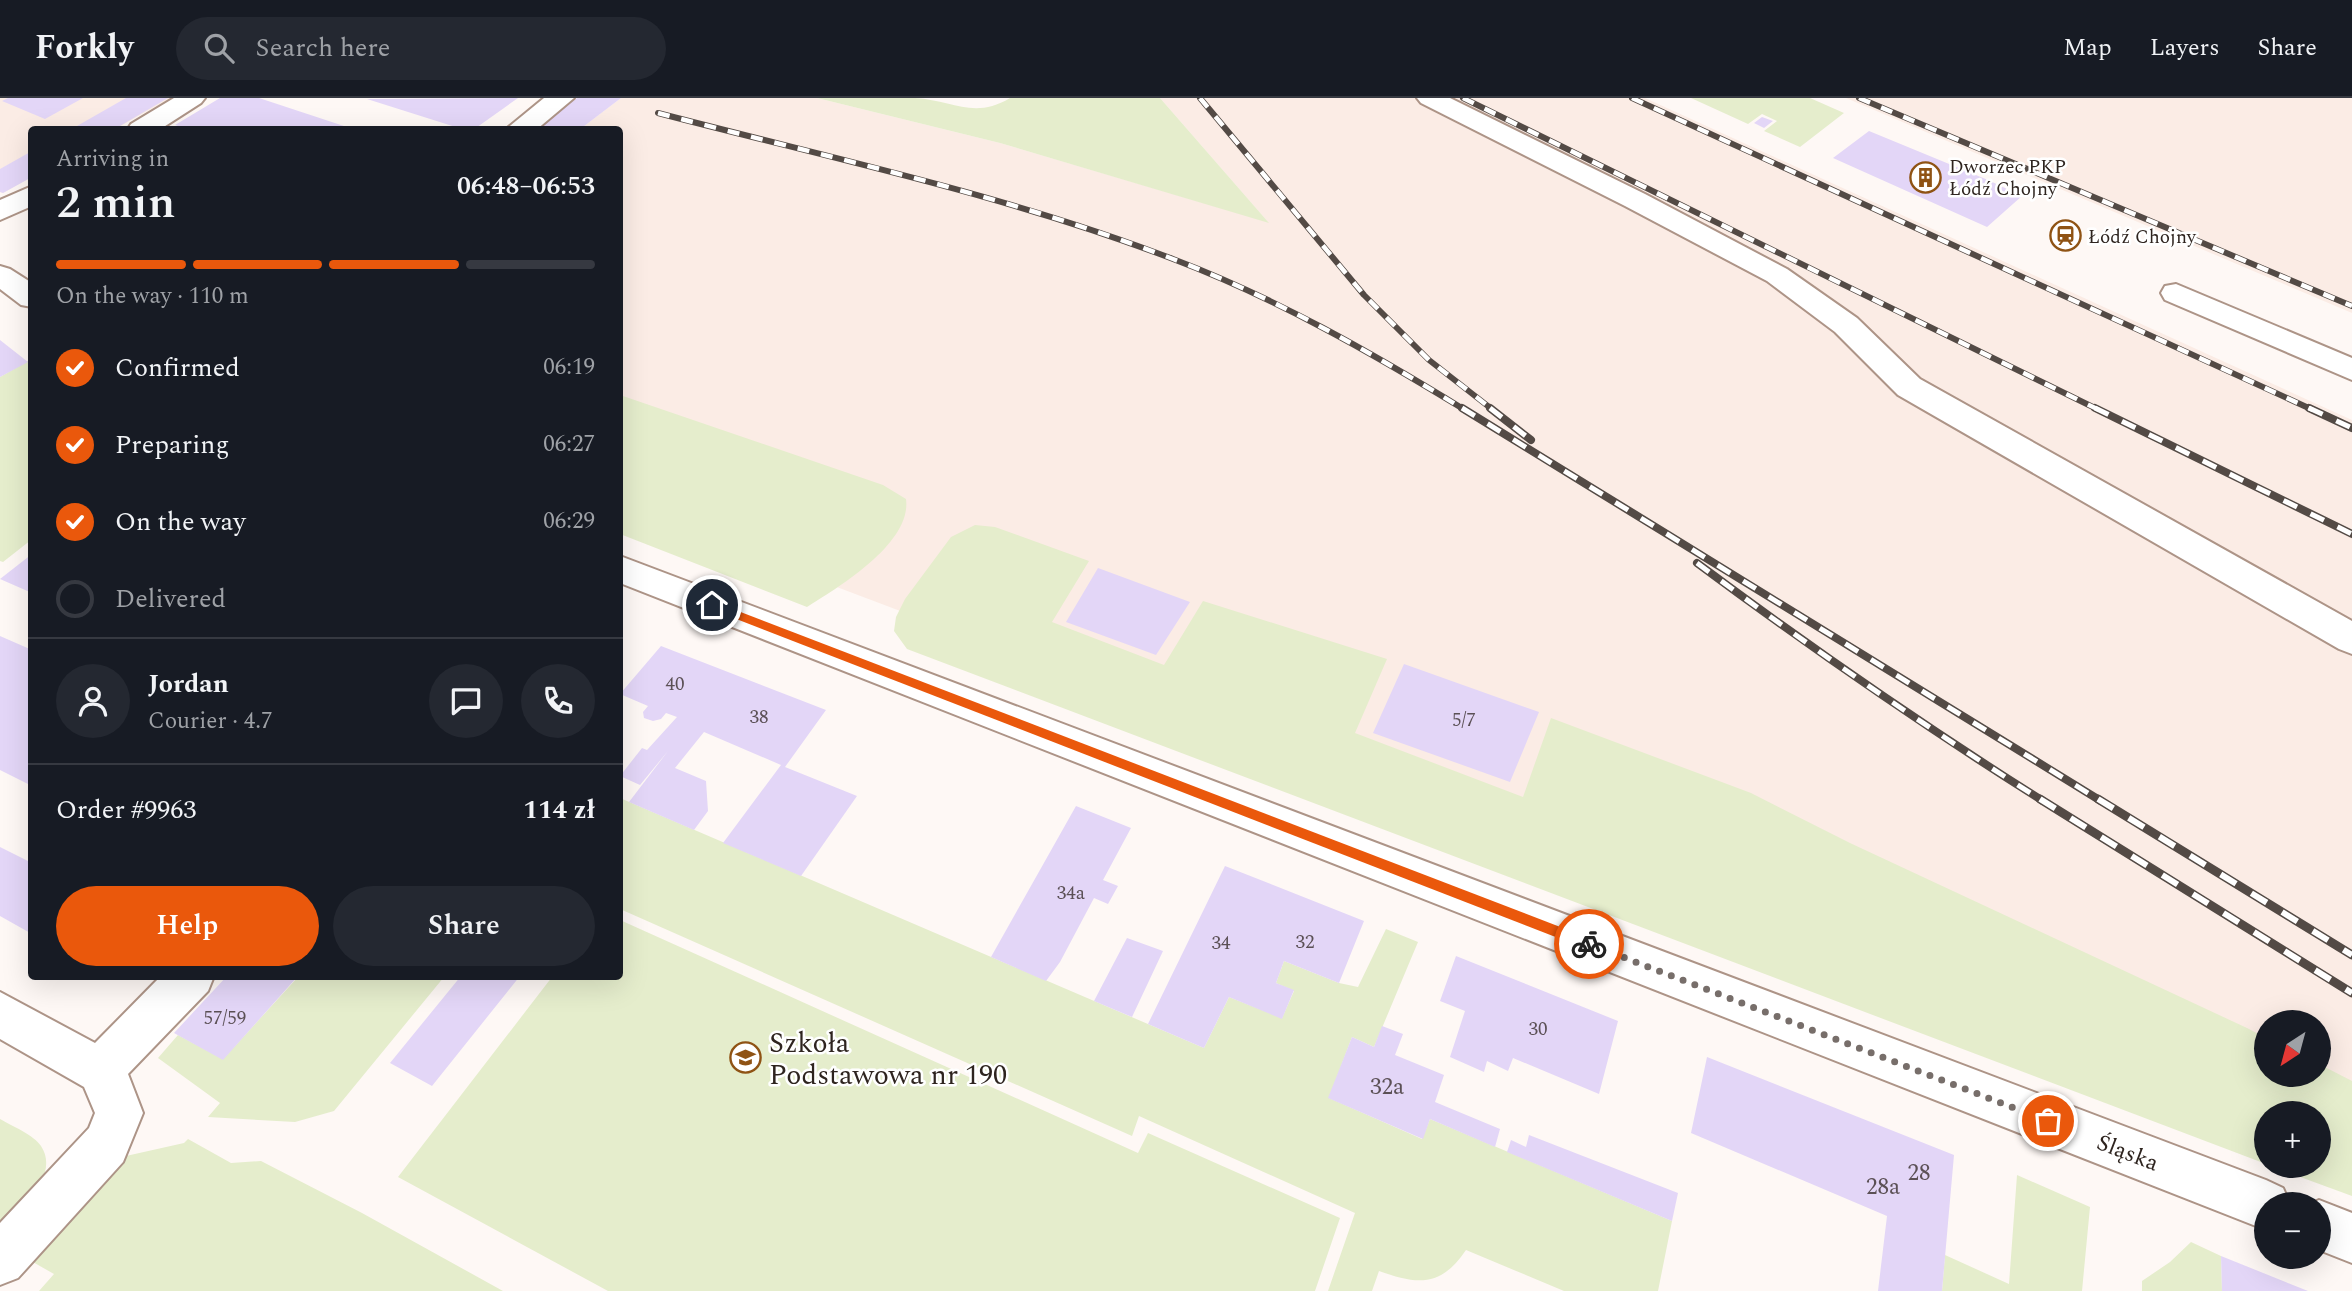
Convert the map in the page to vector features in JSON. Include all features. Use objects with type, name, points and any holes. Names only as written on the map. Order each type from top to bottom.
[{"type":"street","points":[[146,126],[192,98]]},
{"type":"street","points":[[523,126],[561,98]]},
{"type":"street","points":[[1430,98],[1635,200],[1777,275],[1846,325],[1909,387],[2352,639]]},
{"type":"street","points":[[0,212],[28,196]]},
{"type":"street","points":[[2176,293],[2352,370]]},
{"type":"street","name":"Śląska","points":[[623,570],[2254,1200]]},
{"type":"street","points":[[100,1071],[188,980]]},
{"type":"street","points":[[0,1014],[100,1071],[112,1091],[119,1113],[106,1145],[0,1260]]},
{"type":"street","points":[[2331,1230],[2352,1238]]},
{"type":"shaded area","points":[[0,98],[171,98],[120,126],[28,126],[28,179],[3,193],[0,192]]},
{"type":"shaded area","points":[[621,98],[817,98],[1000,143],[1268,222],[1160,98],[1645,98],[2352,420],[2352,1159],[2331,1130],[2331,1101],[2254,1101],[2254,1122],[623,506],[623,126],[584,126]]},
{"type":"shaded area","points":[[1846,98],[2352,98],[2352,313]]},
{"type":"green space","points":[[817,98],[915,98],[963,107],[985,108],[1010,98],[1160,98],[1269,223],[1000,143]]},
{"type":"green space","points":[[1691,98],[1810,98],[1844,113],[1800,147],[1764,131],[1777,121],[1762,114],[1748,124]]},
{"type":"green space","points":[[28,361],[28,542],[3,562],[0,561],[0,377]]},
{"type":"green space","points":[[623,396],[883,485],[906,499],[905,515],[898,532],[886,547],[854,576],[807,607],[623,535]]},
{"type":"green space","points":[[975,525],[995,527],[1089,561],[1052,622],[1164,665],[1203,601],[1387,659],[1355,733],[1523,797],[1551,718],[1751,793],[1850,843],[2254,1032],[2254,1087],[2331,1087],[2331,1070],[2352,1081],[2352,1196],[2303,1178],[2331,1178],[2331,1101],[2254,1101],[2254,1159],[907,649],[894,631],[896,617],[905,599],[951,537]]},
{"type":"green space","points":[[623,799],[1204,1048],[1229,997],[1282,1018],[1294,991],[1276,983],[1284,961],[1339,983],[1358,987],[1386,929],[1418,942],[1374,1047],[1352,1037],[1329,1098],[1422,1139],[1430,1119],[1672,1221],[1658,1291],[1564,1291],[1466,1250],[1447,1271],[1428,1280],[1406,1279],[1379,1271],[1372,1291],[1328,1291],[1355,1213],[1139,1116],[1132,1136],[623,910]]},
{"type":"green space","points":[[623,921],[1138,1153],[1148,1133],[1340,1218],[1315,1291],[608,1291],[398,1177],[550,980],[623,980]]},
{"type":"green space","points":[[295,980],[442,980],[334,1111],[295,1122],[208,1117],[220,1103],[158,1058],[178,1035],[223,1059]]},
{"type":"green space","points":[[0,1119],[33,1138],[41,1146],[46,1158],[46,1169],[35,1193],[0,1233]]},
{"type":"green space","points":[[188,1139],[231,1163],[261,1161],[503,1291],[39,1291],[54,1274],[24,1257],[117,1158],[184,1143]]},
{"type":"green space","points":[[2017,1175],[2090,1207],[2082,1291],[1942,1291],[1945,1255],[2009,1284]]},
{"type":"green space","points":[[2191,1242],[2221,1256],[2222,1291],[2142,1291],[2142,1281],[2170,1262]]},
{"type":"building","points":[[8,98],[83,98],[45,119],[2,101]]},
{"type":"building","points":[[126,98],[168,98],[120,126],[77,126]]},
{"type":"building","points":[[220,98],[259,98],[344,126],[178,126],[175,125]]},
{"type":"building","points":[[518,98],[479,126],[452,126],[367,99]]},
{"type":"building","points":[[577,98],[621,98],[584,126],[539,126]]},
{"type":"building","points":[[1762,117],[1773,121],[1764,128],[1754,123]]},
{"type":"building","name":"Dworzec PKP Łódź Chojny","points":[[1869,131],[2022,196],[1987,227],[1833,158]]},
{"type":"building","points":[[28,153],[28,179],[3,193],[0,192],[0,169]]},
{"type":"building","points":[[0,340],[28,362],[0,377]]},
{"type":"building","points":[[28,557],[28,591],[0,579]]},
{"type":"building","points":[[1098,568],[1190,602],[1156,655],[1066,622]]},
{"type":"building","points":[[0,636],[28,648],[28,784],[0,770]]},
{"type":"building","points":[[661,646],[826,710],[785,767],[857,796],[801,876],[723,843],[781,765],[704,732],[675,768],[706,781],[708,811],[694,830],[629,802],[668,751],[640,785],[623,777],[623,772],[642,748],[647,750],[677,717],[666,713],[661,719],[653,721],[644,718],[643,712],[648,706],[623,695],[623,690]]},
{"type":"building","points":[[1404,664],[1539,712],[1510,782],[1373,733]]},
{"type":"building","points":[[1076,806],[1131,828],[1103,880],[1118,886],[1108,904],[1094,898],[1060,962],[1046,981],[991,957]]},
{"type":"building","points":[[0,847],[28,861],[28,932],[0,916]]},
{"type":"building","points":[[1225,866],[1364,921],[1339,983],[1284,961],[1276,983],[1294,990],[1282,1019],[1229,997],[1204,1048],[1148,1024]]},
{"type":"building","points":[[1127,938],[1163,951],[1132,1017],[1094,1001]]},
{"type":"building","points":[[1456,956],[1618,1021],[1599,1094],[1513,1058],[1508,1071],[1487,1061],[1484,1072],[1450,1057],[1465,1011],[1440,1001]]},
{"type":"building","points":[[223,980],[294,980],[223,1060],[174,1033]]},
{"type":"building","points":[[458,980],[517,980],[432,1086],[390,1063]]},
{"type":"building","points":[[1382,1026],[1403,1034],[1395,1055],[1444,1075],[1435,1102],[1500,1129],[1495,1147],[1430,1119],[1423,1139],[1328,1098],[1352,1037],[1374,1047]]},
{"type":"building","points":[[1707,1057],[1954,1155],[1942,1291],[1878,1291],[1887,1216],[1691,1133]]},
{"type":"building","points":[[1529,1135],[1678,1193],[1672,1221],[1507,1152],[1511,1140],[1526,1147]]},
{"type":"building","points":[[2221,1256],[2308,1291],[2222,1291]]},
{"type":"railway","points":[[1200,98],[1364,295],[1429,360],[1493,410]]},
{"type":"railway","points":[[1463,98],[2099,410]]},
{"type":"railway","points":[[1632,98],[2313,410]]},
{"type":"railway","points":[[1859,98],[2352,306]]},
{"type":"railway","points":[[658,113],[982,197],[1110,236],[1173,259],[1249,291],[1323,328],[1465,410]]},
{"type":"railway","points":[[1462,408],[2101,801]]},
{"type":"railway","points":[[1490,408],[1531,440]]},
{"type":"railway","points":[[2095,408],[2352,534]]},
{"type":"railway","points":[[2309,408],[2352,428]]},
{"type":"railway","points":[[1697,563],[1868,685],[2043,801]]},
{"type":"railway","points":[[2040,799],[2352,993]]},
{"type":"railway","points":[[2098,799],[2352,955]]},
{"type":"way so far","points":[[1589,944],[2048,1121]]},
{"type":"place","name":"Dworzec PKP Łódź Chojny","points":[[1926,177]]},
{"type":"place","name":"Łódź Chojny","points":[[2065,236]]},
{"type":"place","name":"Szkoła Podstawowa nr 190","points":[[746,1058]]},
{"type":"route","points":[[712,605],[1589,944]]}]
